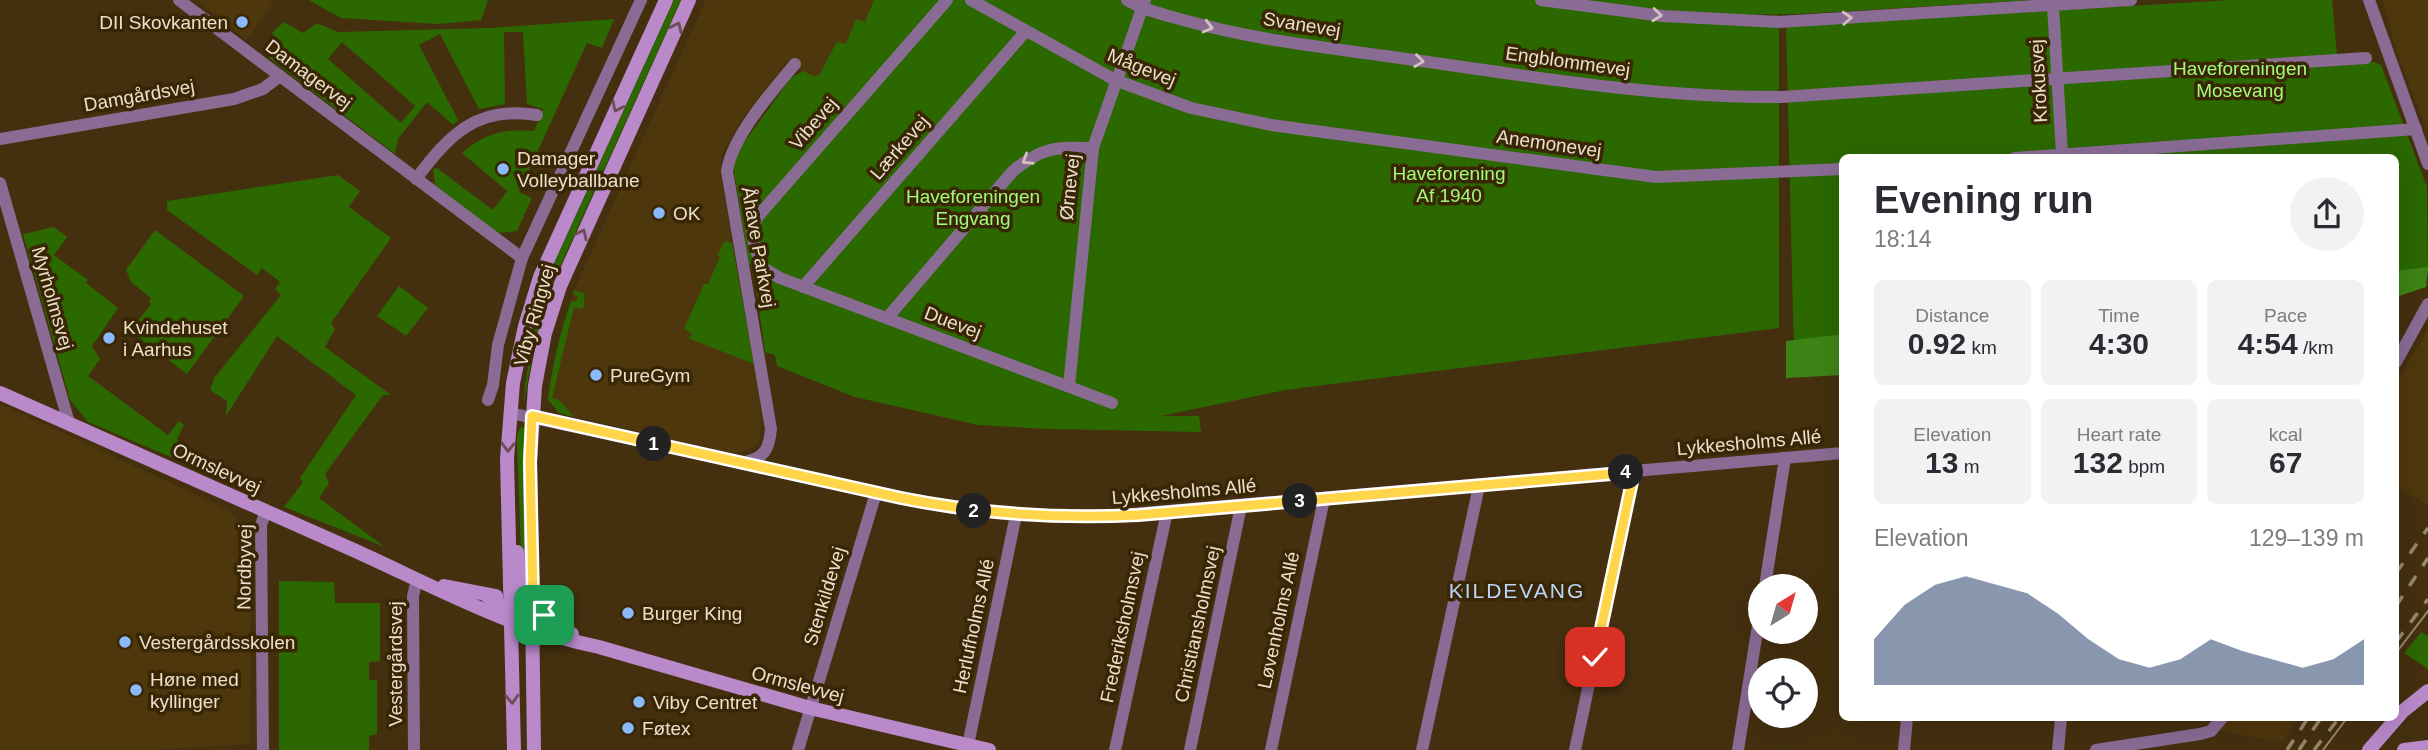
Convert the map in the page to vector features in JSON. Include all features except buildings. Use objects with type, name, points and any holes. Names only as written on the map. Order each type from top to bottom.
[{"type":"main road","name":"Viby Ringvej","points":[[512,750],[508,481],[510,413],[524,326],[540,277],[666,0]]},
{"type":"main road","name":"Viby Ringvej","points":[[534,750],[530,462],[539,359],[560,286],[689,0]]},
{"type":"main road","name":"Ormslevvej","points":[[0,393],[417,579],[482,611],[566,640],[599,647],[810,708],[989,750]]},
{"type":"main road","points":[[508,481],[524,608],[526,619],[532,628]]},
{"type":"main road","name":"Ormslevvej","points":[[417,579],[487,596]]},
{"type":"main road","points":[[487,596],[501,596],[509,589]]},
{"type":"main road","points":[[487,596],[497,601],[511,619],[533,710]]},
{"type":"main road","name":"Ormslevvej","points":[[533,596],[539,610],[554,624],[599,647]]},
{"type":"main road","points":[[2399,715],[2428,691]]},
{"type":"main road","points":[[2369,750],[2394,721]]},
{"type":"main road","points":[[2404,750],[2428,747]]},
{"type":"street","name":"Damagervej","points":[[179,0],[522,258]]},
{"type":"street","points":[[488,400],[498,345],[522,258],[641,0]]},
{"type":"street","name":"Vibevej","points":[[780,278],[765,269],[759,261],[752,234],[753,225],[759,215],[947,0]]},
{"type":"street","name":"Mågevej","points":[[971,0],[1115,80],[1191,108],[1312,131]]},
{"type":"street","name":"Svanevej","points":[[1127,0],[1217,29],[1286,43],[1351,51]]},
{"type":"street","points":[[1541,0],[1662,16],[1779,22],[2131,0]]},
{"type":"street","points":[[2369,0],[2428,164]]},
{"type":"street","name":"Ørnevej","points":[[1069,386],[1093,148],[1144,4]]},
{"type":"street","name":"Krokusvej","points":[[2053,6],[2062,154]]},
{"type":"street","name":"Lærkevej","points":[[803,287],[1025,32]]},
{"type":"street","name":"Engblommevej","points":[[1351,51],[1659,93],[1725,97],[1781,97],[2058,78]]},
{"type":"street","points":[[2058,78],[2366,58]]},
{"type":"street","name":"Åhave Parkvej","points":[[742,463],[764,455],[769,445],[771,429],[727,171],[729,158],[740,137],[795,64]]},
{"type":"street","name":"Damgårdsvej","points":[[0,139],[234,99],[264,89],[280,76]]},
{"type":"street","points":[[416,179],[447,141],[468,125],[499,114],[537,115]]},
{"type":"street","points":[[2062,154],[2416,129]]},
{"type":"street","name":"Anemonevej","points":[[1312,131],[1656,177],[1839,169]]},
{"type":"street","points":[[887,317],[1013,171],[1030,157],[1048,150],[1093,148]]},
{"type":"street","name":"Myrholmsvej","points":[[0,183],[69,424]]},
{"type":"street","name":"Duevej","points":[[780,278],[1112,403]]},
{"type":"street","points":[[2399,357],[2428,304]]},
{"type":"street","name":"Lykkesholms Allé","points":[[510,413],[876,493],[951,508],[1016,515],[1097,517],[1167,512],[1839,453]]},
{"type":"street","points":[[1767,574],[1785,458]]},
{"type":"street","points":[[1575,750],[1634,472]]},
{"type":"street","points":[[1422,750],[1479,486]]},
{"type":"street","name":"Stenkildevej","points":[[798,750],[876,493]]},
{"type":"street","name":"Løvenholms Allé","points":[[1270,750],[1324,499]]},
{"type":"street","name":"Christiansholmsvej","points":[[1190,750],[1241,506]]},
{"type":"street","name":"Nordbyvej","points":[[263,750],[261,525],[266,511]]},
{"type":"street","name":"Frederiksholmsvej","points":[[1115,750],[1167,512]]},
{"type":"street","name":"Herlufholms Allé","points":[[968,745],[1016,515]]},
{"type":"street","name":"Vestergårdsvej","points":[[414,750],[413,596],[417,579]]},
{"type":"street","points":[[1738,750],[1755,644]]},
{"type":"street","points":[[1904,750],[1907,721]]},
{"type":"street","points":[[2058,750],[2061,721]]},
{"type":"street","points":[[2096,750],[2200,734],[2211,731],[2219,721]]},
{"type":"shaded area","name":"DII Skovkanten","points":[[196,0],[268,0],[273,4],[246,40]]},
{"type":"shaded area","points":[[706,0],[888,0],[818,81],[786,62],[739,124],[721,156],[722,182],[760,400],[761,431],[758,443],[735,454],[559,413],[548,400],[558,347],[576,286]]},
{"type":"shaded area","points":[[2383,0],[2428,0],[2428,133],[2396,49]]},
{"type":"shaded area","points":[[2428,329],[2428,505],[2399,489],[2399,378]]},
{"type":"shaded area","name":"Vestergårdsskolen","points":[[0,404],[231,511],[251,539],[250,744],[149,750],[0,750]]},
{"type":"shaded area","points":[[2224,721],[2296,721],[2282,742],[2220,731]]},
{"type":"green space","points":[[309,0],[488,0],[481,20],[438,24],[341,18]]},
{"type":"green space","points":[[674,0],[681,0],[553,282],[533,352],[524,402],[541,298],[547,279]]},
{"type":"green space","points":[[874,0],[1551,0],[1724,19],[1779,15],[1779,328],[1285,390],[1161,416],[1199,416],[1201,432],[978,425],[855,397],[777,366],[775,355],[765,352],[753,266],[749,264],[733,165],[742,145],[791,78],[803,71],[813,76],[819,75],[837,42],[846,44],[856,19],[865,22]]},
{"type":"green space","points":[[1569,0],[2032,0],[1799,14],[1714,15]]},
{"type":"green space","name":"Haveforeningen Mosevang","points":[[2231,0],[2332,0],[2338,64],[2374,62],[2381,65],[2427,187],[2428,274],[2399,283],[2399,154],[1839,154],[1839,347],[1794,353],[1786,26]]},
{"type":"green space","points":[[614,19],[602,48],[587,43],[519,192],[532,198],[517,231],[498,233],[435,185],[433,169],[437,168],[493,210],[507,191],[462,153],[496,133],[534,131],[543,109],[527,104],[523,32],[504,32],[505,104],[479,109],[440,34],[419,45],[458,120],[453,125],[427,102],[398,139],[395,154],[269,58],[279,41],[272,33],[284,22],[303,33],[317,23],[338,32],[489,28]],"holes":[[[342,42],[415,106],[401,123],[328,59]]]},
{"type":"green space","points":[[338,175],[360,191],[349,207],[391,238],[331,323],[335,329],[325,347],[391,395],[383,395],[325,474],[329,483],[319,498],[385,547],[284,507],[303,482],[300,478],[356,395],[277,336],[226,416],[227,401],[210,390],[215,377],[281,295],[275,289],[280,282],[262,268],[257,275],[167,210],[167,201]]},
{"type":"green space","points":[[54,227],[67,237],[54,255],[88,280],[86,283],[118,308],[92,346],[100,359],[88,376],[168,435],[179,421],[184,425],[177,439],[180,442],[173,458],[88,422],[70,400],[23,234]]},
{"type":"green space","points":[[155,230],[244,296],[187,374],[130,331],[151,304],[151,298],[131,282],[126,270]]},
{"type":"green space","points":[[725,241],[732,243],[754,364],[688,338],[692,334],[684,329],[704,284],[708,284],[720,257],[717,255]]},
{"type":"green space","points":[[2428,267],[2426,287],[2399,296],[2399,271]]},
{"type":"green space","points":[[399,286],[428,308],[406,336],[377,316]]},
{"type":"green space","points":[[574,290],[585,294],[583,309],[574,307],[552,398],[559,400],[574,417],[559,413],[548,400],[563,325],[571,301],[576,302],[578,297],[573,294]]},
{"type":"green space","points":[[1839,334],[1839,375],[1786,378],[1786,341]]},
{"type":"green space","points":[[521,427],[525,428],[525,581],[521,552],[517,442]]},
{"type":"green space","points":[[279,581],[334,582],[335,603],[380,603],[380,661],[369,662],[369,680],[377,680],[377,734],[369,736],[369,750],[279,750]]},
{"type":"green space","points":[[2421,632],[2428,636],[2428,669],[2404,653]]},
{"type":"tram line","points":[[2399,649],[2428,611]]},
{"type":"tram line","points":[[2323,750],[2345,721]]},
{"type":"railway","points":[[2399,569],[2428,528]]},
{"type":"railway","points":[[2399,602],[2428,558]]},
{"type":"railway","points":[[2399,638],[2428,599]]},
{"type":"railway","points":[[2287,750],[2306,721]]},
{"type":"railway","points":[[2299,750],[2319,721]]},
{"type":"railway","points":[[2314,750],[2337,721]]},
{"type":"place","name":"DII Skovkanten","points":[[242,22]]},
{"type":"place","name":"Damager Volleyballbane","points":[[503,169]]},
{"type":"place","name":"OK","points":[[659,213]]},
{"type":"place","name":"Kvindehuset i Aarhus","points":[[109,338]]},
{"type":"place","name":"PureGym","points":[[596,375]]},
{"type":"place","name":"Burger King","points":[[628,613]]},
{"type":"place","name":"Vestergårdsskolen","points":[[125,642]]},
{"type":"place","name":"Høne med kyllinger","points":[[136,690]]},
{"type":"place","name":"Viby Centret","points":[[639,702]]},
{"type":"place","name":"Føtex","points":[[628,728]]},
{"type":"district","name":"KILDEVANG","points":[[1517,591]]},
{"type":"route","points":[[544,615],[533,596],[530,462],[532,416],[901,498],[951,508],[1016,515],[1138,515],[1634,472],[1595,657]]},
{"type":"park label","name":"Haveforening Af 1940","points":[[1449,184]]},
{"type":"park label","name":"Haveforeningen Engvang","points":[[973,207]]}]
